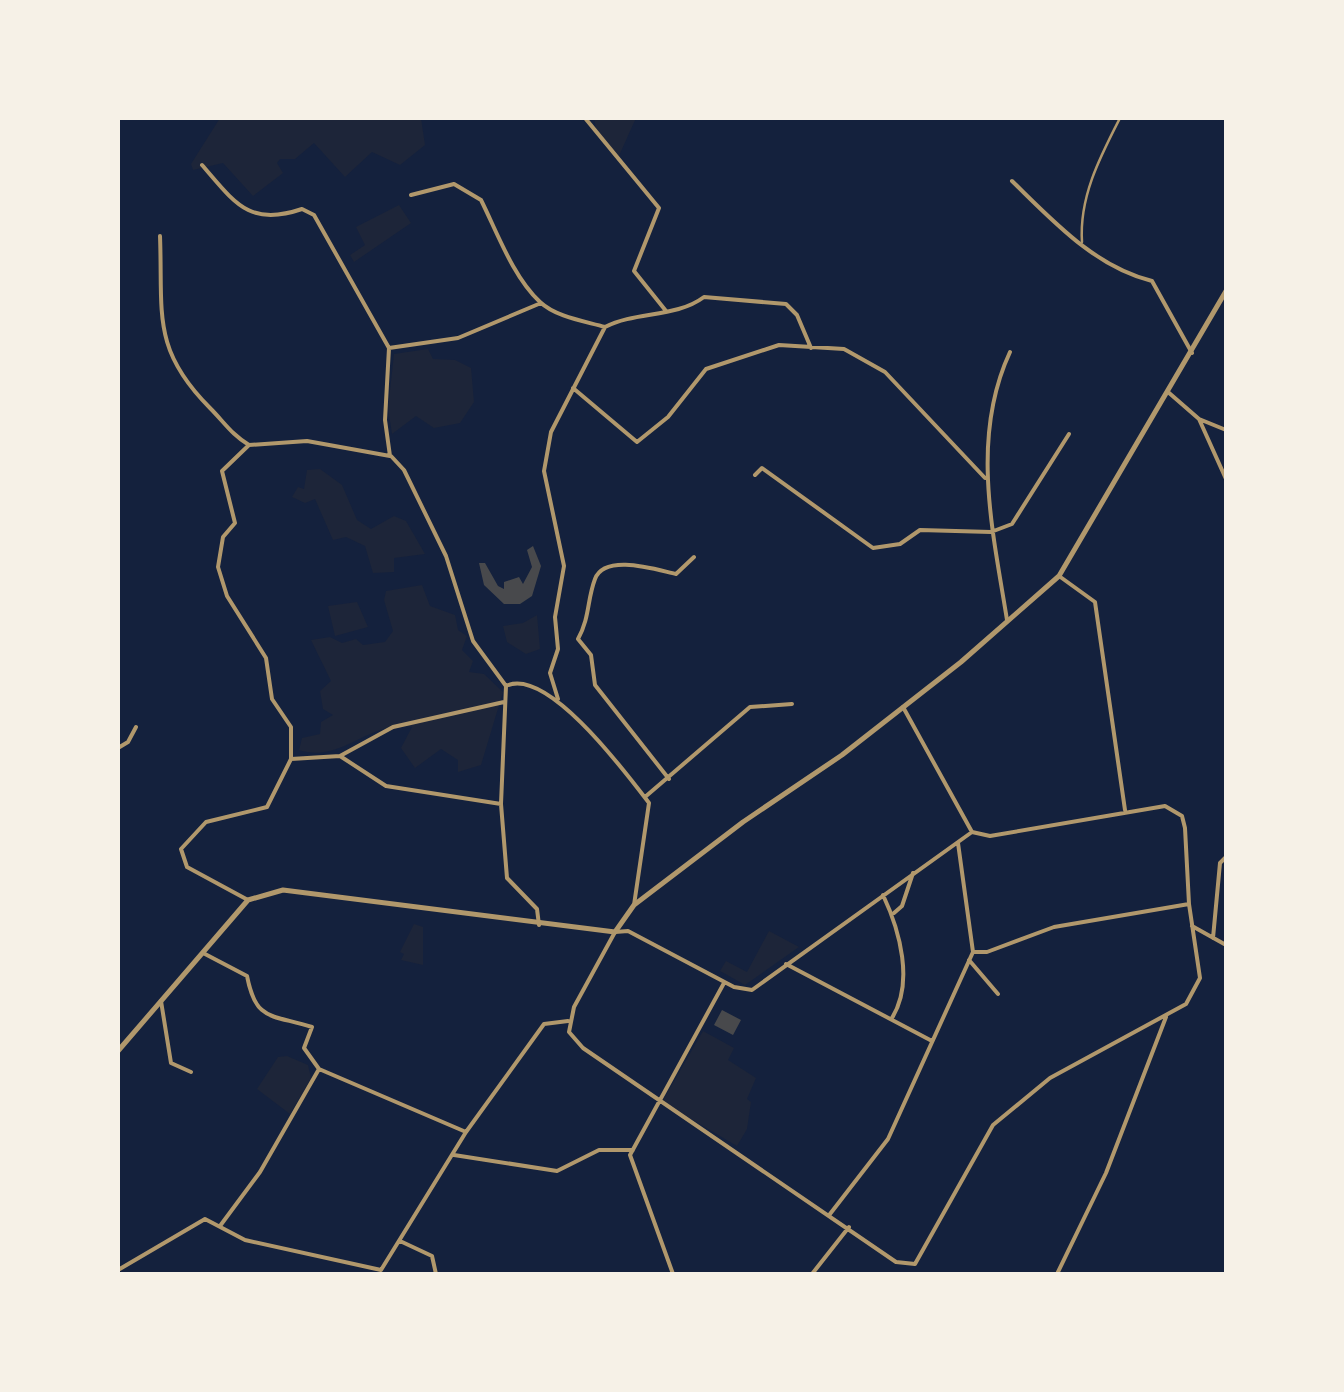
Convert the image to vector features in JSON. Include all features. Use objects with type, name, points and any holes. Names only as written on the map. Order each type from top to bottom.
[{"type":"street","points":[[585,118],[659,208],[634,271],[666,311]]},
{"type":"street","points":[[202,165],[244,211],[268,217],[302,209],[314,215],[389,348],[385,420],[390,456]]},
{"type":"street","points":[[1012,181],[1120,273],[1152,281],[1192,353]]},
{"type":"street","points":[[411,196],[454,184],[481,200],[524,280],[541,303],[570,318],[605,326]]},
{"type":"street","points":[[160,236],[160,311],[172,363],[231,435],[250,445],[308,441],[390,456],[404,470],[446,556],[473,641],[506,686],[502,804],[507,878],[538,909],[540,925]]},
{"type":"street","points":[[118,1050],[248,900],[284,890],[540,925],[615,932],[628,932],[724,982],[752,990],[972,832],[990,836],[1165,806],[1182,816],[1185,828],[1188,904],[1200,978],[1186,1004],[1050,1078],[993,1125],[914,1264],[896,1262],[583,1048],[569,1032],[568,1021],[615,932],[634,905],[903,707],[1060,576],[1226,292]]},
{"type":"street","points":[[558,699],[550,673],[558,649],[555,616],[564,566],[544,470],[551,432],[605,326],[624,317],[693,305],[704,297],[786,304],[797,315],[811,348]]},
{"type":"street","points":[[389,348],[458,338],[541,303]]},
{"type":"street","points":[[573,388],[637,442],[668,418],[706,369],[780,346],[844,349],[885,372],[986,478]]},
{"type":"street","points":[[1007,620],[986,478],[998,378],[1010,352]]},
{"type":"street","points":[[1168,392],[1198,419],[1226,430]]},
{"type":"street","points":[[1198,419],[1226,479]]},
{"type":"street","points":[[755,474],[762,468],[772,473],[873,548],[900,544],[920,530],[991,532],[1012,524],[1068,434]]},
{"type":"street","points":[[248,900],[187,867],[180,849],[206,822],[266,806],[291,758],[291,727],[272,700],[266,658],[227,596],[218,567],[222,538],[235,523],[222,472],[250,445]]},
{"type":"street","points":[[669,778],[636,743],[595,685],[591,655],[578,639],[589,618],[594,580],[600,571],[616,566],[676,574],[694,558]]},
{"type":"street","points":[[1060,576],[1095,602],[1125,810]]},
{"type":"street","points":[[506,686],[517,682],[536,686],[558,699],[649,803],[634,905]]},
{"type":"street","points":[[291,758],[340,756],[393,726],[506,701]]},
{"type":"street","points":[[645,797],[750,707],[792,704]]},
{"type":"street","points":[[903,707],[972,832]]},
{"type":"street","points":[[118,748],[128,742],[136,727]]},
{"type":"street","points":[[340,756],[386,786],[502,804]]},
{"type":"street","points":[[830,1214],[888,1139],[973,952],[957,841]]},
{"type":"street","points":[[1214,938],[1220,863],[1226,857]]},
{"type":"street","points":[[892,914],[902,906],[913,873]]},
{"type":"street","points":[[883,894],[892,914],[906,985],[891,1020]]},
{"type":"street","points":[[973,952],[988,952],[1054,927],[1188,904]]},
{"type":"street","points":[[1192,926],[1226,945]]},
{"type":"street","points":[[202,952],[248,976],[252,1000],[260,1011],[312,1027],[304,1048],[319,1070],[466,1132]]},
{"type":"street","points":[[969,960],[998,994]]},
{"type":"street","points":[[786,964],[932,1041]]},
{"type":"street","points":[[672,1274],[630,1155],[724,982]]},
{"type":"street","points":[[161,1001],[171,1063],[190,1072]]},
{"type":"street","points":[[1056,1274],[1106,1172],[1166,1017]]},
{"type":"street","points":[[118,1270],[206,1220],[245,1240],[379,1272],[466,1132],[544,1024],[568,1021]]},
{"type":"street","points":[[220,1226],[260,1172],[319,1070]]},
{"type":"street","points":[[453,1155],[557,1171],[599,1150],[633,1150]]},
{"type":"street","points":[[812,1274],[849,1227]]},
{"type":"street","points":[[400,1240],[432,1256],[436,1274]]},
{"type":"lane","points":[[1082,244],[1080,217],[1097,164],[1120,118]]},
{"type":"shaded area","points":[[220,118],[421,118],[425,145],[400,165],[372,152],[345,177],[314,143],[295,159],[280,159],[277,163],[283,173],[253,196],[223,163],[193,170],[191,164]]},
{"type":"shaded area","points":[[594,118],[636,118],[618,158],[596,129]]},
{"type":"shaded area","points":[[399,205],[411,223],[354,262],[350,255],[365,245],[356,227]]},
{"type":"shaded area","points":[[428,349],[433,359],[455,360],[471,368],[474,402],[460,423],[434,428],[416,416],[392,434],[388,408],[394,354]]},
{"type":"shaded area","points":[[320,469],[342,485],[357,520],[371,529],[394,516],[406,521],[425,554],[394,558],[394,572],[373,573],[365,546],[346,537],[333,540],[315,499],[305,503],[292,497],[298,487],[304,489],[307,470]]},
{"type":"shaded area","points":[[422,585],[430,606],[455,615],[458,630],[467,636],[462,650],[473,661],[469,672],[484,674],[503,692],[481,765],[458,772],[458,760],[441,749],[415,768],[401,748],[412,727],[383,729],[329,751],[299,750],[302,738],[320,734],[321,722],[333,715],[323,709],[320,691],[331,681],[311,640],[330,637],[342,643],[356,639],[363,645],[385,642],[393,631],[384,600],[386,591]]},
{"type":"shaded area","points":[[357,602],[368,627],[335,636],[328,606]]},
{"type":"shaded area","points":[[537,615],[540,649],[526,654],[507,642],[503,626],[523,623]]},
{"type":"shaded area","points":[[414,924],[423,927],[423,965],[401,960],[404,954],[400,952]]},
{"type":"shaded area","points":[[769,931],[799,947],[745,985],[720,971],[726,961],[747,972]]},
{"type":"shaded area","points":[[703,1031],[734,1048],[728,1060],[756,1078],[747,1099],[751,1102],[747,1129],[737,1146],[662,1102]]},
{"type":"shaded area","points":[[287,1056],[308,1065],[311,1078],[290,1114],[257,1089],[278,1057]]},
{"type":"building","points":[[533,546],[541,566],[532,596],[520,604],[504,604],[484,585],[479,563],[485,563],[498,586],[504,589],[504,582],[519,577],[523,584],[532,567],[527,550]]},
{"type":"building","points":[[722,1010],[741,1020],[733,1035],[714,1025]]}]
